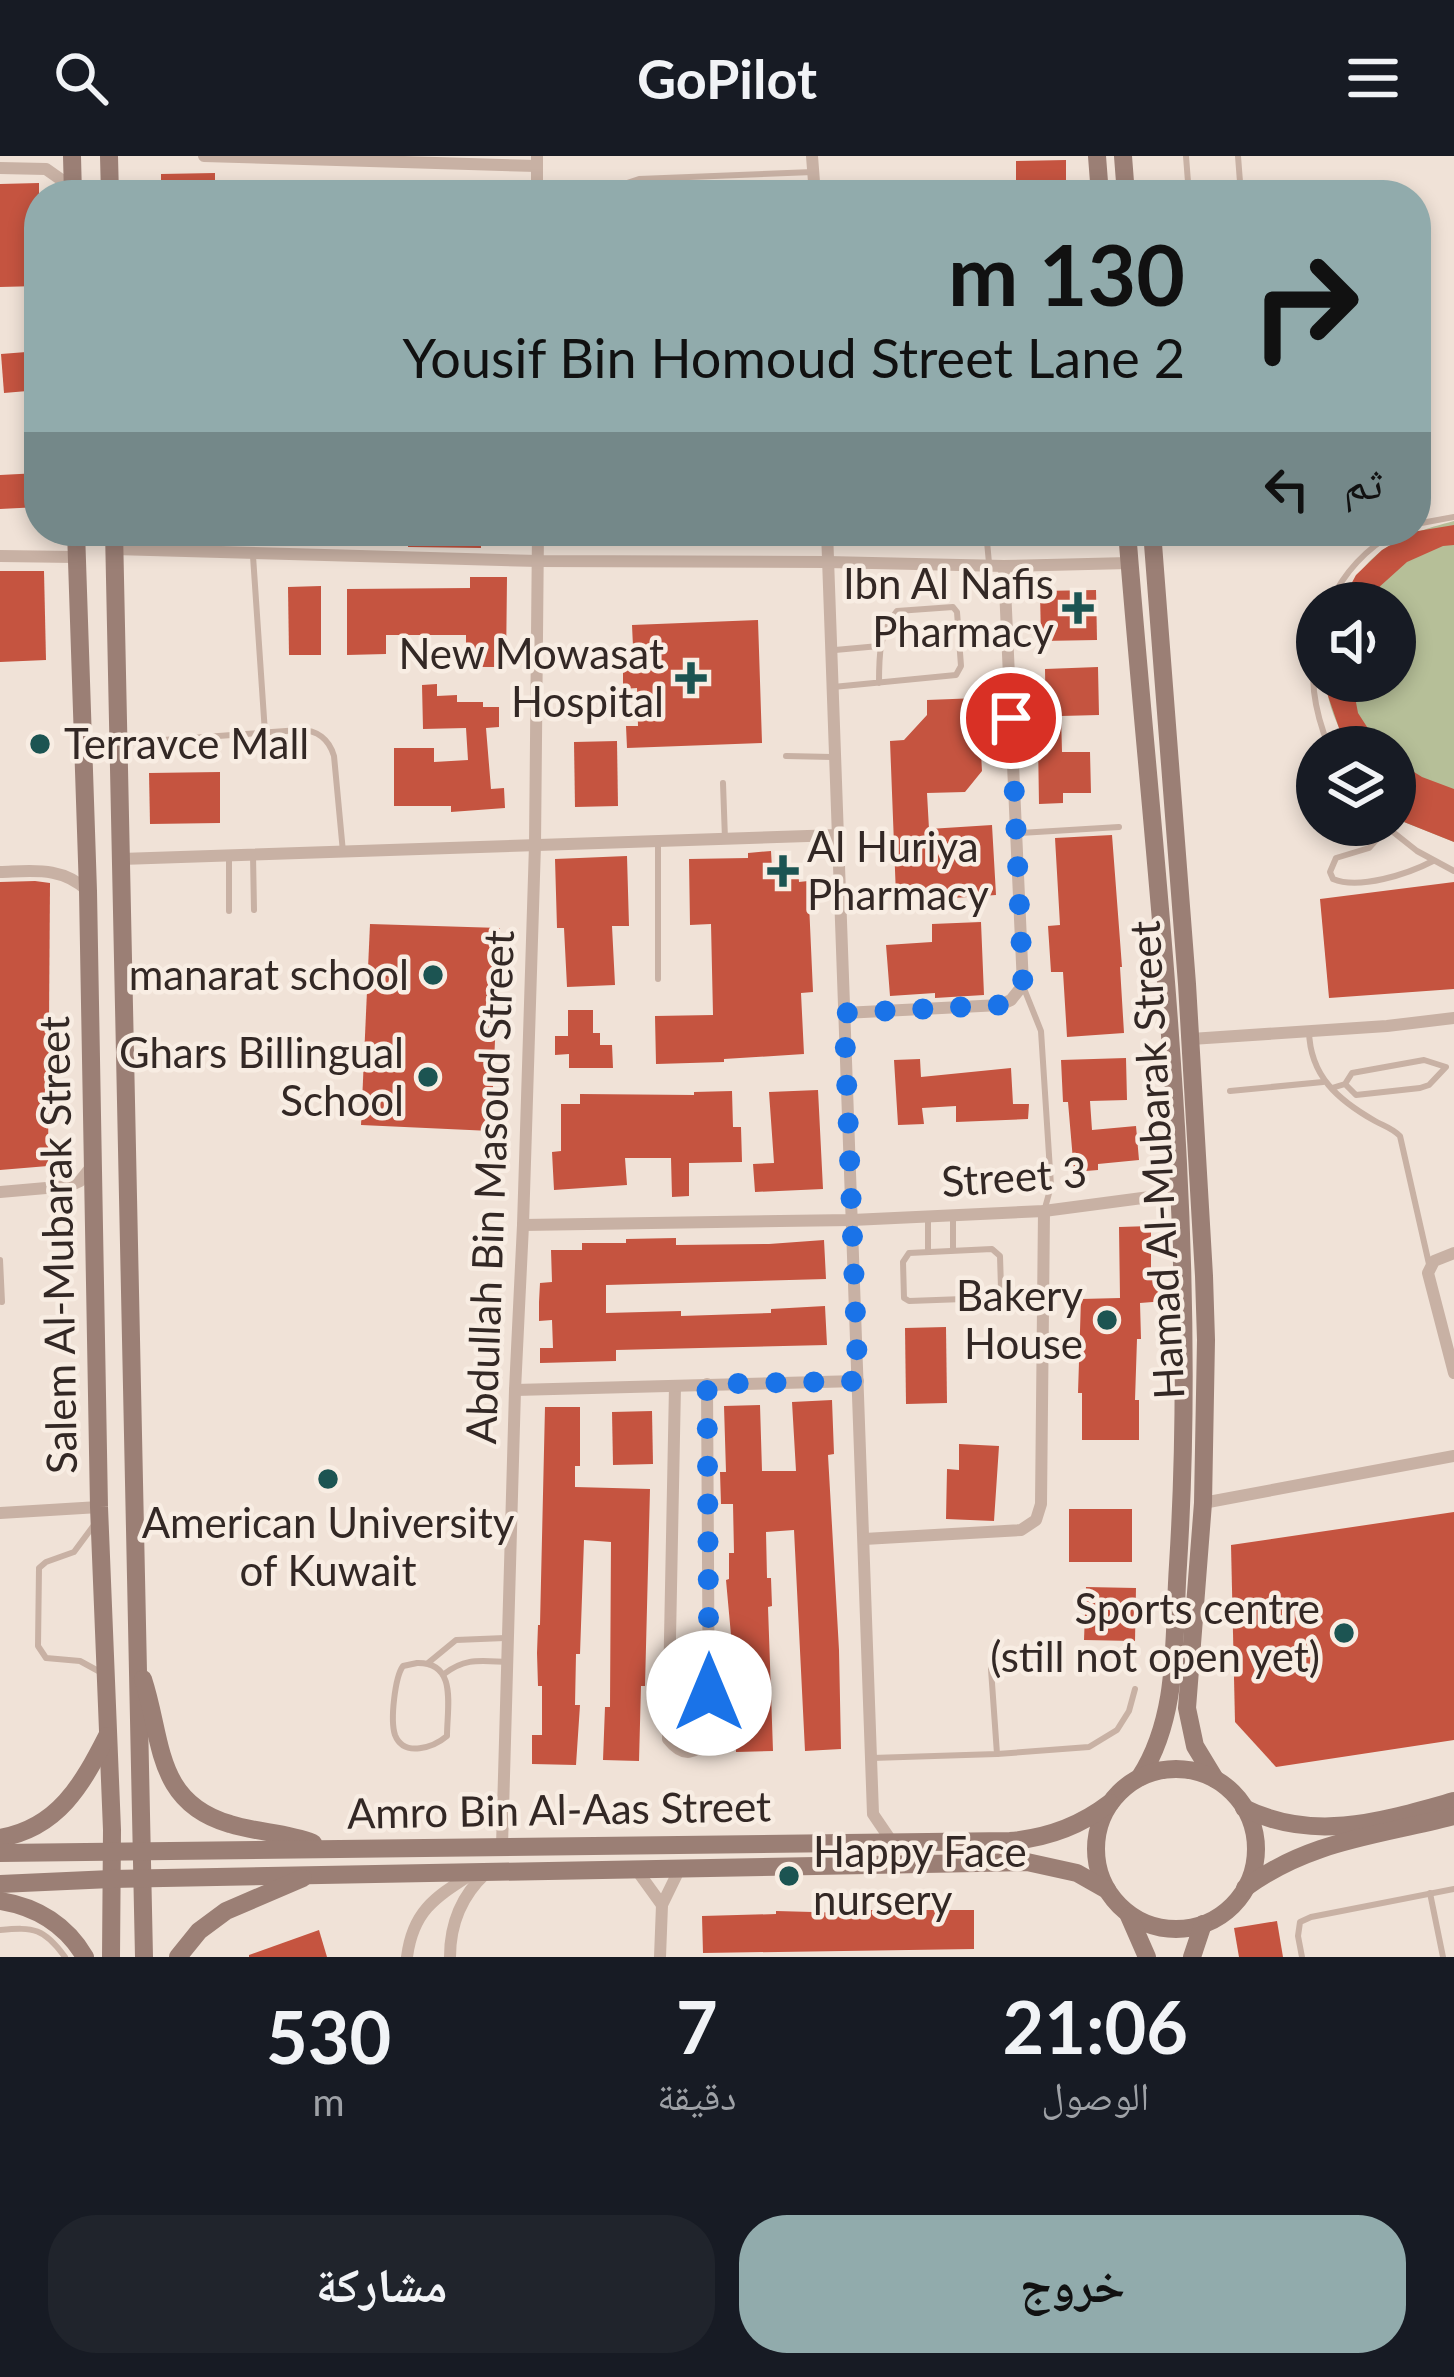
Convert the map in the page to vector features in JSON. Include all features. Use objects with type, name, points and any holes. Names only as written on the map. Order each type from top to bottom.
[{"type":"main road","name":"Salem Al-Mubarak Street","points":[[76,546],[85,761],[111,1957]]},
{"type":"main road","name":"Salem Al-Mubarak Street","points":[[114,546],[144,1957]]},
{"type":"main road","name":"Hamad Al-Mubarak Street","points":[[1128,546],[1154,823],[1180,1193],[1186,1353],[1170,1695],[1164,1730],[1141,1777]]},
{"type":"main road","name":"Hamad Al-Mubarak Street","points":[[1153,546],[1202,1203],[1206,1340],[1203,1502],[1187,1708],[1195,1746],[1215,1779]]},
{"type":"main road","points":[[85,761],[104,768],[116,761],[118,749]]},
{"type":"main road","points":[[86,802],[107,794],[120,803]]},
{"type":"main road","points":[[136,1662],[150,1700],[159,1752],[184,1796],[205,1813],[230,1824],[290,1835],[323,1848]]},
{"type":"main road","points":[[0,1838],[38,1826],[62,1808],[83,1782],[109,1732]]},
{"type":"main road","points":[[1245,1888],[1254,1862],[1250,1820],[1236,1796],[1215,1779],[1178,1769],[1141,1777],[1110,1803],[1096,1839],[1097,1865],[1107,1890],[1127,1912],[1163,1928],[1204,1924],[1281,1864],[1322,1847],[1454,1818]]},
{"type":"main road","points":[[1244,1808],[1274,1821],[1323,1828],[1454,1801]]},
{"type":"main road","name":"Amro Bin Al-Aas Street","points":[[0,1853],[1028,1840],[1064,1831],[1110,1803]]},
{"type":"main road","name":"Amro Bin Al-Aas Street","points":[[0,1884],[1027,1862],[1061,1868],[1107,1890]]},
{"type":"main road","points":[[178,1957],[199,1931],[226,1911],[308,1875]]},
{"type":"main road","points":[[0,1901],[44,1915],[68,1933],[86,1957]]},
{"type":"main road","points":[[1127,1912],[1147,1957]]},
{"type":"main road","points":[[1192,1957],[1204,1924]]},
{"type":"street","points":[[204,156],[537,161]]},
{"type":"street","points":[[812,156],[813,180]]},
{"type":"street","points":[[0,168],[46,169],[65,180]]},
{"type":"street","points":[[178,546],[253,553],[538,561],[1130,563]]},
{"type":"street","name":"Abdullah Bin Masoud Street","points":[[502,1846],[536,845],[538,546]]},
{"type":"street","points":[[827,546],[872,1758],[873,1814],[854,1843]]},
{"type":"street","points":[[0,556],[76,557]]},
{"type":"street","points":[[844,1013],[1000,1005],[1023,985],[1007,635],[996,566]]},
{"type":"street","points":[[121,859],[838,835]]},
{"type":"street","points":[[0,872],[53,871],[88,891]]},
{"type":"street","points":[[1191,1039],[1454,1018]]},
{"type":"street","points":[[0,1192],[69,1186],[93,1165]]},
{"type":"street","name":"Street 3","points":[[524,1225],[928,1217],[1044,1211],[1180,1193]]},
{"type":"street","points":[[864,1539],[1021,1530],[1036,1520],[1041,1504],[1044,1211]]},
{"type":"street","points":[[1454,1253],[1440,1257],[1430,1267],[1428,1279],[1454,1373]]},
{"type":"street","points":[[515,1390],[858,1381]]},
{"type":"street","points":[[675,1386],[668,1738],[688,1752],[700,1749],[709,1737],[707,1384]]},
{"type":"street","points":[[1203,1502],[1454,1456]]},
{"type":"street","points":[[0,1513],[99,1512]]},
{"type":"street","points":[[873,1814],[892,1842]]},
{"type":"street","points":[[660,1957],[662,1906],[680,1868]]},
{"type":"street","points":[[636,1869],[662,1906]]},
{"type":"street","points":[[450,1952],[454,1922],[480,1872]]},
{"type":"street","points":[[407,1957],[421,1914],[440,1894],[480,1872]]},
{"type":"lane","points":[[635,180],[812,172]]},
{"type":"lane","points":[[990,546],[996,566]]},
{"type":"lane","points":[[1343,582],[1373,546]]},
{"type":"lane","points":[[253,553],[265,733]]},
{"type":"lane","points":[[832,687],[879,683],[956,675],[961,666],[958,612],[946,606],[897,611],[879,646],[879,683]]},
{"type":"lane","points":[[959,640],[1007,635]]},
{"type":"lane","points":[[831,651],[879,646]]},
{"type":"lane","points":[[118,749],[307,730],[320,735],[334,756],[344,852]]},
{"type":"lane","points":[[786,756],[835,758]]},
{"type":"lane","points":[[723,783],[725,839]]},
{"type":"lane","points":[[1016,833],[1119,827]]},
{"type":"lane","points":[[658,841],[658,980]]},
{"type":"lane","points":[[1372,846],[1336,858],[1331,864],[1334,879],[1347,883],[1389,877],[1432,861]]},
{"type":"lane","points":[[1413,846],[1454,871]]},
{"type":"lane","points":[[254,855],[254,910]]},
{"type":"lane","points":[[229,856],[229,911]]},
{"type":"lane","points":[[1023,985],[1041,1031],[1052,1186],[1044,1211]]},
{"type":"lane","points":[[1310,1031],[1310,1049],[1327,1085],[1344,1102],[1400,1136],[1430,1267]]},
{"type":"lane","points":[[1230,1091],[1345,1084],[1357,1096],[1420,1088],[1445,1067],[1424,1060],[1352,1073],[1345,1084]]},
{"type":"lane","points":[[952,1215],[953,1250]]},
{"type":"lane","points":[[928,1217],[928,1251]]},
{"type":"lane","points":[[928,1251],[998,1251],[998,1294],[991,1298],[904,1298],[906,1256],[928,1251]]},
{"type":"lane","points":[[0,1260],[2,1302]]},
{"type":"lane","points":[[99,1512],[74,1552],[39,1568],[38,1646],[46,1658],[88,1664],[107,1681]]},
{"type":"lane","points":[[428,1663],[456,1640],[508,1638]]},
{"type":"lane","points":[[444,1674],[467,1661],[508,1662]]},
{"type":"lane","points":[[428,1663],[448,1679],[447,1736],[436,1745],[418,1749],[402,1744],[394,1733],[396,1676],[403,1666],[428,1663]]},
{"type":"lane","points":[[991,1670],[997,1754]]},
{"type":"lane","points":[[872,1758],[1089,1747],[1124,1721],[1135,1690]]},
{"type":"lane","points":[[1302,1956],[1300,1922],[1311,1917],[1454,1889]]},
{"type":"lane","points":[[1430,1893],[1443,1957]]},
{"type":"lane","points":[[0,1930],[38,1930],[65,1957]]},
{"type":"green space","points":[[1454,521],[1454,842],[1416,827],[1416,726],[1338,726],[1330,702],[1416,702],[1416,582],[1354,582],[1389,546],[1431,546],[1431,528]]},
{"type":"building","points":[[1066,160],[1066,180],[1016,180],[1016,161]]},
{"type":"building","points":[[215,173],[215,180],[161,180],[161,174]]},
{"type":"building","points":[[24,183],[24,286],[0,287],[0,184]]},
{"type":"building","points":[[24,352],[24,391],[4,393],[1,354]]},
{"type":"building","points":[[24,474],[24,508],[0,509],[0,475]]},
{"type":"building","points":[[1454,525],[1454,545],[1407,562],[1385,582],[1352,582],[1389,546],[1431,546],[1431,529]]},
{"type":"building","points":[[481,546],[481,548],[408,547]]},
{"type":"building","points":[[0,571],[44,571],[46,660],[0,662]]},
{"type":"building","points":[[470,577],[507,577],[506,667],[466,667],[466,635],[386,635],[386,654],[347,655],[347,589],[470,588]]},
{"type":"building","points":[[321,586],[321,655],[289,655],[288,587]]},
{"type":"building","points":[[1096,590],[1097,640],[1041,641],[1040,591]]},
{"type":"building","name":"New Mowasat Hospital","points":[[758,620],[762,743],[627,748],[626,726],[638,726],[637,688],[623,689],[623,668],[634,668],[632,625]]},
{"type":"building","points":[[1098,667],[1099,715],[1061,716],[1062,752],[1090,752],[1091,793],[1063,793],[1063,803],[1039,804],[1038,741],[1046,740],[1045,669]]},
{"type":"building","points":[[437,684],[437,696],[457,695],[457,702],[499,707],[499,727],[486,728],[491,789],[504,788],[505,808],[451,812],[451,806],[394,806],[394,748],[434,748],[434,762],[468,760],[466,728],[423,729],[422,685]]},
{"type":"building","points":[[978,698],[982,771],[965,792],[927,793],[929,829],[992,825],[996,895],[896,896],[890,741],[904,740],[927,715],[927,700]]},
{"type":"building","points":[[1330,702],[1356,702],[1366,726],[1338,726]]},
{"type":"building","points":[[617,741],[618,806],[575,807],[574,742]]},
{"type":"building","points":[[220,772],[220,823],[150,824],[149,773]]},
{"type":"building","points":[[1416,773],[1454,789],[1454,842],[1416,827]]},
{"type":"building","points":[[1112,835],[1124,1033],[1067,1037],[1063,972],[1051,972],[1048,926],[1060,925],[1055,838]]},
{"type":"building","points":[[771,851],[772,869],[798,868],[799,882],[808,881],[813,992],[801,993],[804,1054],[656,1064],[655,1016],[713,1015],[711,924],[690,925],[689,859],[748,858],[748,853]]},
{"type":"building","points":[[627,856],[629,926],[612,926],[615,985],[567,987],[564,928],[557,928],[555,859]]},
{"type":"building","points":[[0,882],[50,883],[48,1166],[0,1170]]},
{"type":"building","points":[[1454,882],[1454,989],[1329,998],[1320,899]]},
{"type":"building","points":[[981,922],[984,995],[890,996],[886,945],[932,942],[932,924]]},
{"type":"building","points":[[370,924],[500,928],[491,1131],[361,1125]]},
{"type":"building","points":[[568,1010],[593,1010],[593,1033],[600,1033],[600,1045],[612,1045],[613,1068],[569,1068],[569,1054],[555,1055],[555,1036],[568,1036]]},
{"type":"building","points":[[1126,1058],[1127,1100],[1090,1101],[1092,1130],[1136,1126],[1139,1160],[1074,1172],[1061,1060]]},
{"type":"building","points":[[920,1059],[921,1077],[1011,1068],[1013,1104],[1029,1104],[1028,1119],[956,1122],[956,1106],[922,1108],[924,1124],[898,1125],[894,1060]]},
{"type":"building","points":[[818,1090],[823,1189],[755,1192],[753,1164],[774,1163],[769,1092]]},
{"type":"building","points":[[732,1091],[733,1127],[741,1127],[742,1162],[689,1163],[689,1196],[672,1197],[671,1158],[625,1158],[627,1185],[554,1190],[552,1152],[561,1151],[561,1104],[580,1104],[580,1094]]},
{"type":"building","points":[[1151,1226],[1151,1280],[1163,1279],[1165,1301],[1140,1303],[1135,1400],[1139,1400],[1139,1440],[1082,1440],[1082,1393],[1078,1393],[1081,1299],[1120,1298],[1119,1227]]},
{"type":"building","points":[[676,1238],[676,1245],[824,1240],[826,1279],[606,1285],[606,1313],[681,1311],[681,1316],[825,1306],[827,1345],[616,1350],[616,1361],[540,1363],[540,1348],[553,1348],[552,1320],[539,1321],[540,1283],[552,1282],[551,1250],[582,1250],[582,1243]]},
{"type":"building","points":[[946,1327],[947,1403],[906,1404],[905,1328]]},
{"type":"building","points":[[832,1400],[834,1454],[828,1455],[841,1749],[805,1751],[794,1530],[766,1532],[772,1606],[768,1607],[773,1751],[736,1752],[738,1679],[726,1580],[729,1553],[734,1553],[733,1504],[721,1504],[720,1472],[726,1472],[724,1406],[760,1405],[762,1471],[796,1471],[792,1402]]},
{"type":"building","points":[[545,1407],[580,1407],[580,1466],[575,1466],[575,1487],[650,1489],[639,1761],[603,1760],[605,1707],[610,1707],[611,1542],[584,1540],[580,1654],[576,1654],[575,1705],[580,1705],[576,1765],[532,1764],[532,1735],[542,1735],[537,1653]]},
{"type":"building","points":[[652,1411],[653,1464],[613,1465],[612,1412]]},
{"type":"building","points":[[959,1444],[999,1446],[994,1521],[946,1519],[947,1469],[959,1470]]},
{"type":"building","points":[[1069,1509],[1132,1509],[1132,1562],[1069,1562]]},
{"type":"building","name":"Sports centre (still not open yet)","points":[[1454,1512],[1454,1740],[1276,1767],[1235,1722],[1231,1545]]},
{"type":"building","points":[[1086,1587],[1136,1588],[1135,1641],[1084,1640]]},
{"type":"building","points":[[974,1910],[974,1949],[703,1953],[702,1916]]},
{"type":"building","points":[[1277,1921],[1283,1957],[1239,1957],[1234,1928]]},
{"type":"building","points":[[319,1930],[327,1957],[249,1957],[249,1955]]},
{"type":"place","name":"Ibn Al Nafis Pharmacy","points":[[1078,608]]},
{"type":"place","name":"New Mowasat Hospital","points":[[691,678]]},
{"type":"place","name":"Terravce Mall","points":[[40,744]]},
{"type":"place","name":"Al Huriya Pharmacy","points":[[783,871]]},
{"type":"place","name":"manarat school","points":[[433,975]]},
{"type":"place","name":"Ghars Billingual School","points":[[428,1077]]},
{"type":"place","name":"Bakery House","points":[[1107,1320]]},
{"type":"place","name":"American University of Kuwait","points":[[328,1479]]},
{"type":"place","name":"Sports centre (still not open yet)","points":[[1344,1633]]},
{"type":"place","name":"Happy Face nursery","points":[[789,1876]]},
{"type":"route","points":[[709,1693],[707,1384],[858,1381],[844,1013],[1000,1005],[1023,985],[1011,718]]}]
